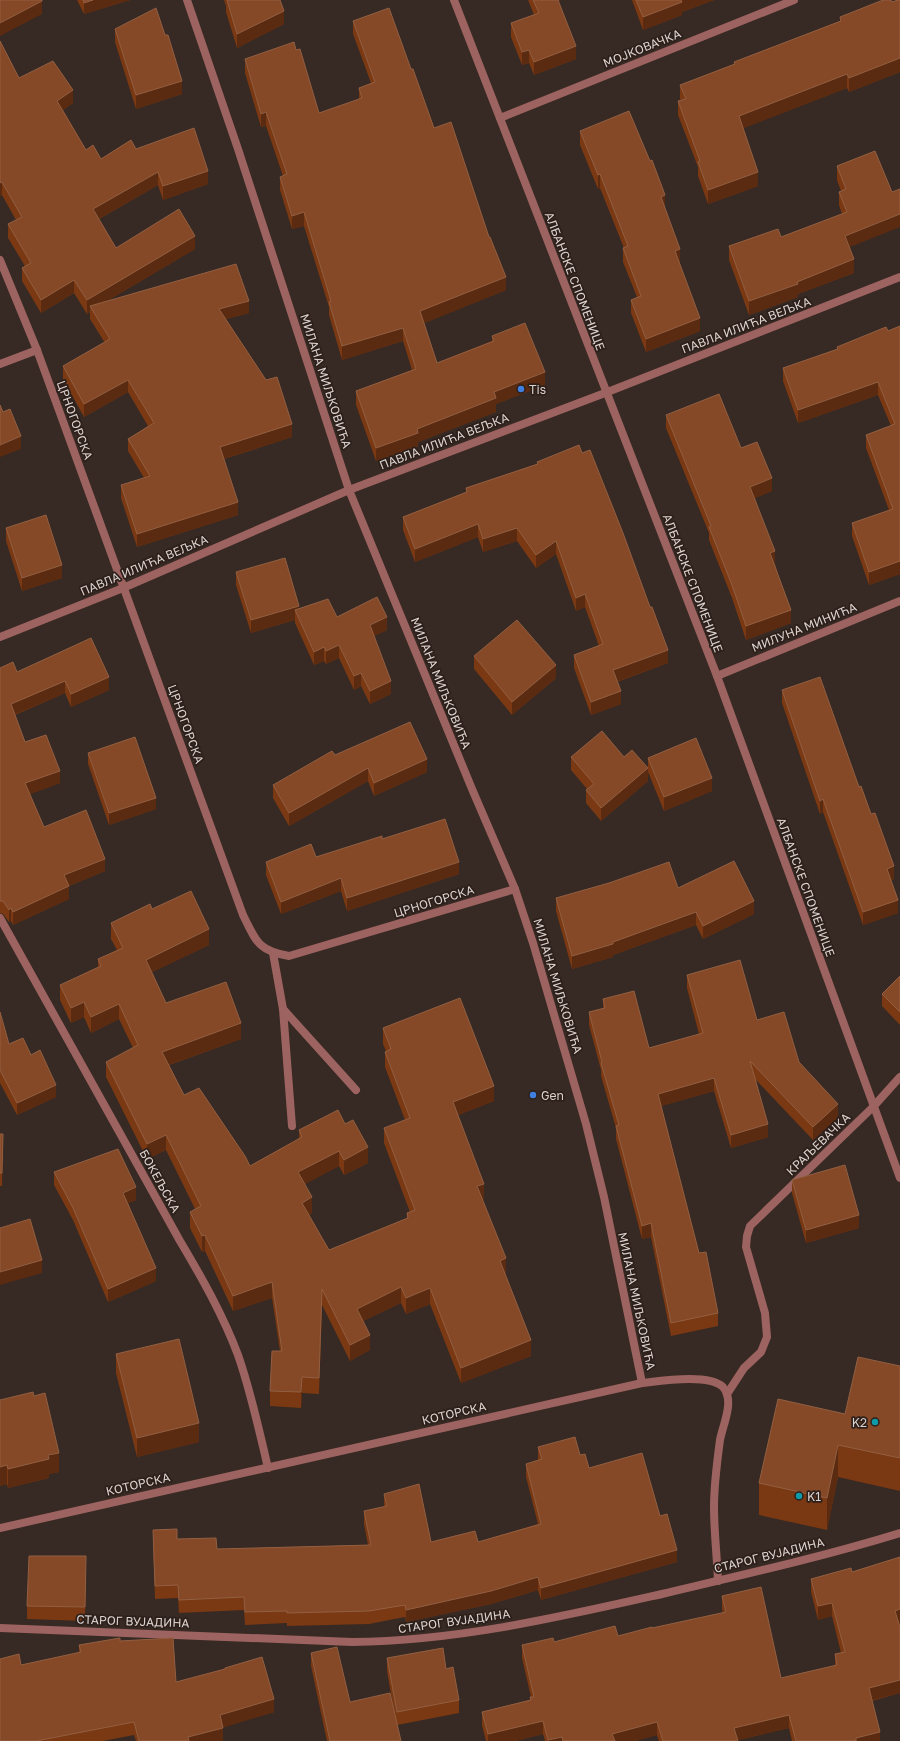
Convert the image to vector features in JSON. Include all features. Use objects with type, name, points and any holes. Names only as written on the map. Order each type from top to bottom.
[{"type":"street","name":"МИЛАНА МИЉКОВИЋА","points":[[187,0],[238,149],[349,490],[472,789],[515,889],[535,950],[586,1124],[605,1204],[642,1383]]},
{"type":"street","name":"АЛБАНСКЕ СПОМЕНИЦЕ","points":[[454,0],[605,393],[717,676],[900,1178]]},
{"type":"street","name":"МОЈКОВАЧКА","points":[[500,118],[794,0]]},
{"type":"street","name":"ЦРНОГОРСКА","points":[[0,260],[37,350],[243,915],[259,944],[273,953],[289,956],[307,952],[515,889]]},
{"type":"street","name":"ПАВЛА ИЛИЋА ВЕЉКА","points":[[0,637],[123,588],[349,490],[605,393],[900,277]]},
{"type":"street","points":[[0,364],[37,350]]},
{"type":"street","name":"МИЛУНА МИНИЋА","points":[[717,676],[900,601]]},
{"type":"street","name":"БОКЕЉСКА","points":[[0,918],[172,1227],[208,1288],[238,1356],[253,1404],[268,1468]]},
{"type":"street","points":[[273,953],[283,1009],[292,1126]]},
{"type":"street","points":[[283,1009],[356,1090]]},
{"type":"street","name":"КРАЉЕВАЧКА","points":[[728,1394],[744,1368],[761,1352],[767,1337],[765,1313],[746,1247],[750,1226],[873,1107],[900,1077]]},
{"type":"street","name":"КОТОРСКА","points":[[0,1528],[642,1383],[691,1379],[707,1381],[721,1386],[728,1394]]},
{"type":"street","points":[[718,1580],[714,1508],[715,1484],[722,1430],[728,1409],[728,1394]]},
{"type":"street","name":"СТАРОГ ВУЈАДИНА","points":[[0,1628],[352,1642],[391,1642],[469,1632],[567,1616],[718,1580],[900,1533]]},
{"type":"building","points":[[0,0],[42,0],[42,1],[0,23]]},
{"type":"building","points":[[83,0],[93,0],[84,3]]},
{"type":"building","points":[[227,0],[280,0],[284,11],[237,34]]},
{"type":"building","points":[[533,0],[558,0],[576,46],[534,62],[529,50],[522,52],[511,23],[539,13]]},
{"type":"building","points":[[636,0],[681,0],[682,2],[643,17]]},
{"type":"building","points":[[883,0],[891,0],[892,2],[900,0],[900,58],[849,78],[847,74],[739,116],[758,172],[708,190],[698,162],[700,161],[678,101],[686,99],[680,85],[735,64],[734,62],[841,21],[840,17]]},
{"type":"building","points":[[156,8],[165,35],[168,35],[182,81],[136,95],[115,29]]},
{"type":"building","points":[[389,8],[434,128],[451,122],[489,237],[506,277],[420,311],[437,363],[494,341],[492,336],[525,323],[545,372],[494,392],[496,398],[417,429],[418,433],[376,448],[356,391],[416,369],[403,328],[342,346],[329,302],[331,301],[304,212],[292,216],[280,177],[287,174],[266,112],[261,114],[245,59],[294,42],[296,50],[300,49],[319,113],[362,98],[359,88],[375,82],[353,21]]},
{"type":"building","points":[[0,41],[19,78],[53,61],[73,90],[57,101],[86,150],[93,145],[101,159],[131,140],[136,149],[194,128],[208,171],[163,186],[158,172],[93,209],[116,248],[179,209],[195,236],[87,300],[74,280],[41,300],[22,268],[31,263],[8,224],[22,217],[2,182],[0,183]]},
{"type":"building","points":[[629,111],[650,161],[652,160],[665,195],[661,197],[680,249],[675,251],[700,318],[646,339],[631,300],[641,296],[623,248],[628,246],[600,174],[598,175],[580,131]]},
{"type":"building","points":[[875,151],[892,192],[900,189],[900,214],[845,236],[854,259],[797,282],[798,284],[749,301],[729,246],[778,229],[781,237],[847,212],[839,192],[846,189],[837,166]]},
{"type":"building","points":[[236,264],[249,301],[219,309],[266,380],[277,377],[292,424],[220,447],[238,502],[137,534],[121,485],[150,476],[128,439],[154,423],[128,380],[84,404],[63,366],[110,339],[90,306]]},
{"type":"building","points":[[900,326],[900,561],[869,572],[852,523],[893,509],[866,435],[895,424],[878,382],[798,410],[783,368],[838,349],[837,347],[886,327],[888,331]]},
{"type":"building","points":[[719,394],[741,448],[757,442],[772,478],[750,487],[775,551],[770,553],[791,610],[746,626],[732,585],[709,527],[711,526],[666,415]]},
{"type":"building","points":[[0,405],[3,412],[10,409],[21,436],[0,445]]},
{"type":"building","points":[[579,445],[582,453],[590,450],[668,650],[613,670],[621,691],[591,702],[574,655],[603,644],[585,594],[576,598],[556,541],[536,555],[517,528],[483,539],[478,524],[415,549],[403,517],[467,492],[466,488],[538,464],[537,462]]},
{"type":"building","points":[[46,515],[62,565],[22,578],[6,528]]},
{"type":"building","points":[[285,558],[299,606],[251,620],[236,572]]},
{"type":"building","points":[[377,597],[387,617],[370,625],[391,681],[370,691],[361,673],[354,676],[339,645],[326,651],[324,647],[314,652],[295,610],[328,599],[337,617]]},
{"type":"building","points":[[517,620],[556,665],[512,702],[474,656]]},
{"type":"building","points":[[91,638],[109,677],[71,694],[65,681],[11,704],[25,742],[46,735],[60,771],[25,783],[44,827],[86,810],[105,859],[64,875],[69,886],[13,912],[11,908],[9,910],[3,901],[0,901],[0,668],[13,662],[17,672]]},
{"type":"building","points":[[820,677],[859,787],[861,786],[871,814],[875,813],[894,866],[887,869],[898,900],[863,912],[823,799],[820,801],[782,690]]},
{"type":"building","points":[[410,722],[427,759],[374,783],[368,768],[289,813],[273,785],[332,751],[335,755]]},
{"type":"building","points":[[602,731],[624,757],[632,750],[648,768],[601,808],[586,790],[594,784],[571,757]]},
{"type":"building","points":[[135,737],[156,798],[109,813],[88,753]]},
{"type":"building","points":[[696,738],[712,778],[664,797],[648,758]]},
{"type":"building","points":[[445,819],[459,862],[347,898],[341,878],[281,902],[266,862],[311,844],[316,857],[382,836],[382,839]]},
{"type":"building","points":[[734,861],[754,901],[703,926],[696,912],[613,942],[613,944],[572,956],[556,898],[609,883],[669,862],[678,888]]},
{"type":"building","points":[[191,891],[209,929],[146,960],[166,1003],[226,982],[241,1023],[162,1052],[184,1095],[199,1088],[245,1156],[250,1166],[302,1137],[299,1130],[338,1110],[345,1124],[353,1120],[368,1147],[344,1160],[339,1151],[298,1172],[312,1197],[302,1203],[329,1250],[408,1218],[407,1213],[415,1210],[384,1128],[410,1118],[385,1052],[391,1049],[383,1028],[460,998],[494,1086],[453,1102],[484,1184],[477,1186],[506,1258],[500,1261],[531,1340],[461,1368],[430,1288],[406,1298],[401,1287],[357,1309],[370,1335],[350,1345],[322,1289],[319,1378],[302,1377],[301,1392],[270,1391],[272,1351],[282,1351],[272,1282],[233,1296],[205,1235],[202,1236],[190,1212],[201,1206],[166,1135],[147,1144],[106,1062],[138,1045],[119,1004],[91,1017],[84,1002],[71,1008],[60,985],[101,966],[98,959],[123,948],[111,923],[150,904],[152,909]]},
{"type":"building","points":[[740,960],[757,1020],[784,1012],[799,1062],[838,1104],[813,1127],[750,1061],[768,1124],[731,1135],[714,1078],[658,1094],[699,1253],[706,1252],[718,1313],[671,1323],[651,1223],[642,1226],[616,1126],[619,1125],[601,1063],[602,1062],[589,1012],[605,1008],[603,999],[634,991],[649,1048],[703,1033],[687,975]]},
{"type":"building","points":[[900,976],[900,1012],[882,994]]},
{"type":"building","points":[[0,1012],[9,1044],[23,1038],[31,1055],[40,1050],[56,1085],[17,1103],[0,1070]]},
{"type":"building","points":[[0,1134],[3,1134],[2,1173],[0,1173]]},
{"type":"building","points":[[118,1149],[136,1187],[123,1193],[156,1268],[108,1289],[73,1208],[54,1172]]},
{"type":"building","points":[[845,1165],[859,1215],[806,1230],[792,1180]]},
{"type":"building","points":[[30,1219],[42,1260],[0,1272],[0,1228]]},
{"type":"building","points":[[179,1339],[199,1423],[137,1438],[116,1354]]},
{"type":"building","points":[[858,1357],[900,1366],[900,1458],[838,1445],[827,1498],[759,1483],[778,1399],[845,1414]]},
{"type":"building","points":[[33,1392],[34,1396],[45,1393],[59,1453],[48,1455],[49,1459],[8,1469],[7,1465],[0,1467],[0,1400]]},
{"type":"building","points":[[575,1437],[580,1455],[585,1454],[589,1468],[642,1453],[660,1516],[667,1514],[677,1550],[541,1588],[538,1577],[491,1591],[406,1610],[405,1605],[369,1611],[287,1613],[287,1611],[245,1612],[244,1597],[179,1600],[178,1585],[155,1586],[153,1530],[177,1529],[177,1539],[216,1538],[217,1549],[371,1545],[364,1511],[387,1506],[384,1494],[419,1484],[431,1542],[475,1531],[478,1542],[541,1524],[526,1464],[542,1459],[538,1447]]},
{"type":"building","points":[[29,1556],[86,1556],[85,1607],[27,1606]]},
{"type":"building","points":[[900,1557],[900,1609],[895,1611],[900,1627],[900,1680],[869,1688],[880,1732],[856,1738],[856,1741],[796,1741],[789,1715],[734,1728],[738,1741],[663,1741],[657,1722],[612,1734],[615,1741],[563,1741],[562,1737],[548,1740],[543,1721],[488,1734],[482,1712],[531,1700],[530,1697],[534,1697],[522,1645],[553,1638],[554,1642],[615,1626],[618,1636],[652,1627],[726,1612],[722,1596],[761,1587],[781,1678],[837,1665],[835,1654],[845,1652],[832,1603],[818,1606],[811,1579],[851,1568],[852,1572]]},
{"type":"building","points":[[120,1638],[120,1641],[173,1638],[176,1682],[262,1657],[274,1699],[220,1715],[223,1728],[188,1737],[189,1741],[139,1741],[134,1722],[36,1741],[0,1741],[0,1659],[19,1654],[21,1665],[81,1652],[79,1645]]},
{"type":"building","points":[[337,1647],[350,1702],[390,1693],[401,1741],[330,1741],[311,1653]]},
{"type":"building","points":[[443,1648],[446,1669],[453,1667],[459,1700],[397,1712],[387,1658]]},
{"type":"place","name":"Tis","points":[[521,389]]},
{"type":"place","name":"Gen","points":[[533,1095]]},
{"type":"place","name":"K2","points":[[875,1422]]},
{"type":"place","name":"K1","points":[[799,1496]]}]
